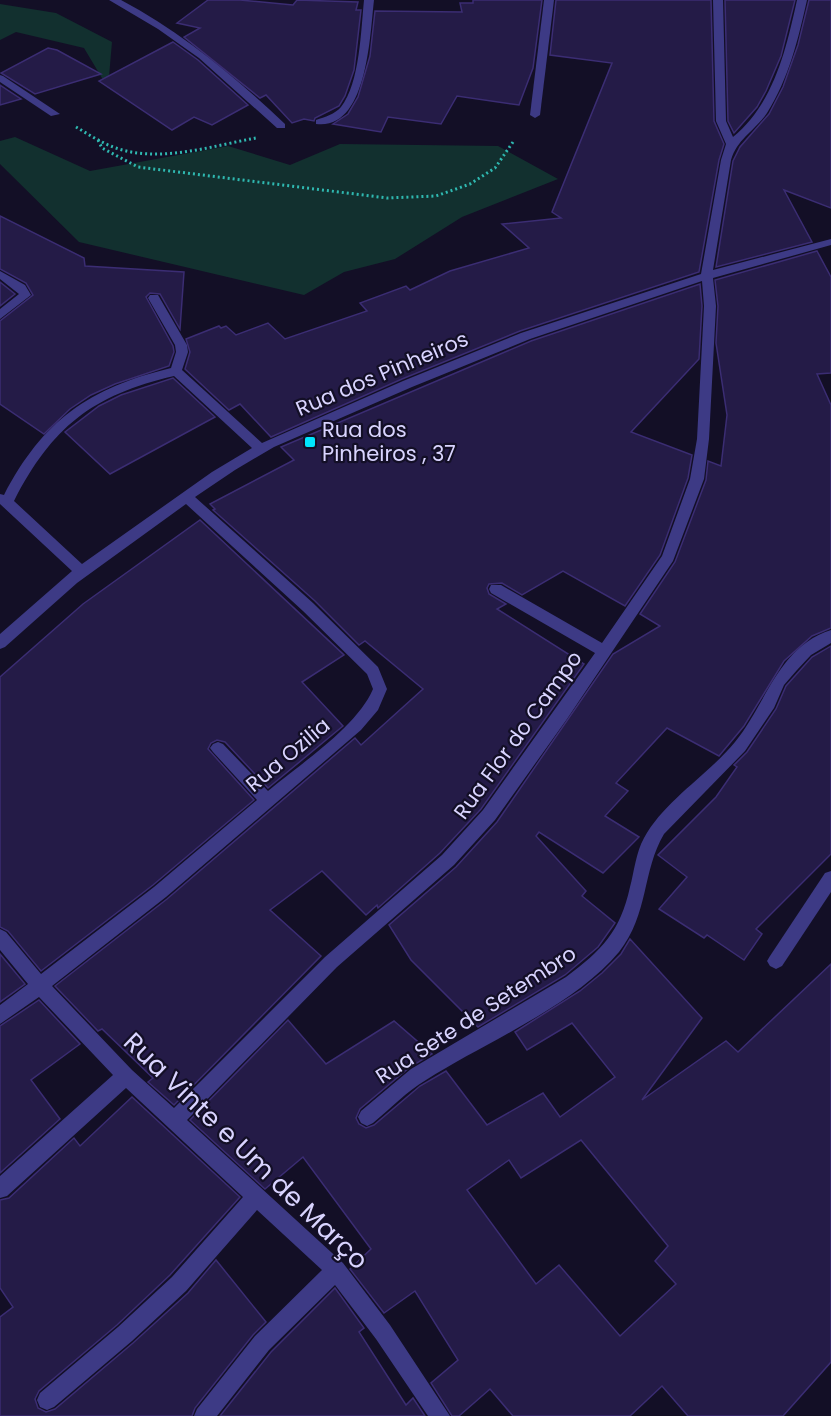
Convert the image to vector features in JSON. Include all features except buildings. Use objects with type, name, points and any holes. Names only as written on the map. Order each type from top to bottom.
[{"type":"street","points":[[114,0],[142,14],[185,42],[229,76],[281,126]]},
{"type":"street","points":[[320,122],[336,117],[346,109],[353,92],[364,41],[369,0]]},
{"type":"street","points":[[535,115],[549,0]]},
{"type":"street","points":[[718,0],[721,121],[731,144],[751,129],[781,80],[792,49],[802,0]]},
{"type":"street","points":[[0,78],[55,114]]},
{"type":"street","name":"Rua Flor do Campo","points":[[174,1121],[332,962],[455,852],[489,815],[605,652],[668,557],[696,479],[703,439],[710,306],[707,274],[726,160],[731,144]]},
{"type":"street","name":"Rua dos Pinheiros","points":[[0,643],[27,615],[80,570],[219,473],[260,449],[400,385],[560,323],[707,274],[831,242]]},
{"type":"street","points":[[0,274],[21,288],[25,295],[0,315]]},
{"type":"street","points":[[154,298],[181,345],[182,352],[176,371]]},
{"type":"street","points":[[176,371],[260,449]]},
{"type":"street","points":[[80,570],[4,501],[30,459],[66,418],[91,401],[119,389],[147,378],[176,371]]},
{"type":"street","name":"Rua Ozilia","points":[[0,1016],[160,892],[356,726],[373,706],[380,688],[373,671],[308,607],[187,497]]},
{"type":"street","points":[[496,589],[605,652]]},
{"type":"street","name":"Rua Sete de Setembro","points":[[367,1117],[417,1076],[572,983],[614,945],[632,915],[649,844],[658,829],[740,747],[769,704],[778,682],[792,666],[806,651],[831,636]]},
{"type":"street","points":[[218,748],[267,800]]},
{"type":"street","points":[[776,961],[831,878]]},
{"type":"street","name":"Rua Vinte e Um de Março","points":[[0,937],[39,985],[126,1076],[336,1270],[383,1332],[440,1416]]},
{"type":"street","points":[[0,1189],[126,1076]]},
{"type":"street","points":[[47,1400],[125,1334],[179,1284],[257,1195]]},
{"type":"street","points":[[204,1416],[262,1343],[336,1270]]},
{"type":"path","points":[[55,114],[98,140],[126,151],[166,153],[265,136],[279,130],[281,126]]},
{"type":"path","points":[[98,140],[102,148],[138,166],[387,198],[436,196],[470,184],[495,168],[513,142]]},
{"type":"green space","points":[[0,4],[56,13],[112,42],[108,88],[84,48],[16,32],[0,40]]},
{"type":"green space","points":[[15,137],[90,171],[228,146],[290,165],[340,144],[498,146],[558,179],[462,217],[395,259],[344,272],[304,295],[79,242],[0,164],[0,141]]},
{"type":"place","name":"Rua dos Pinheiros , 37","points":[[310,442]]}]
